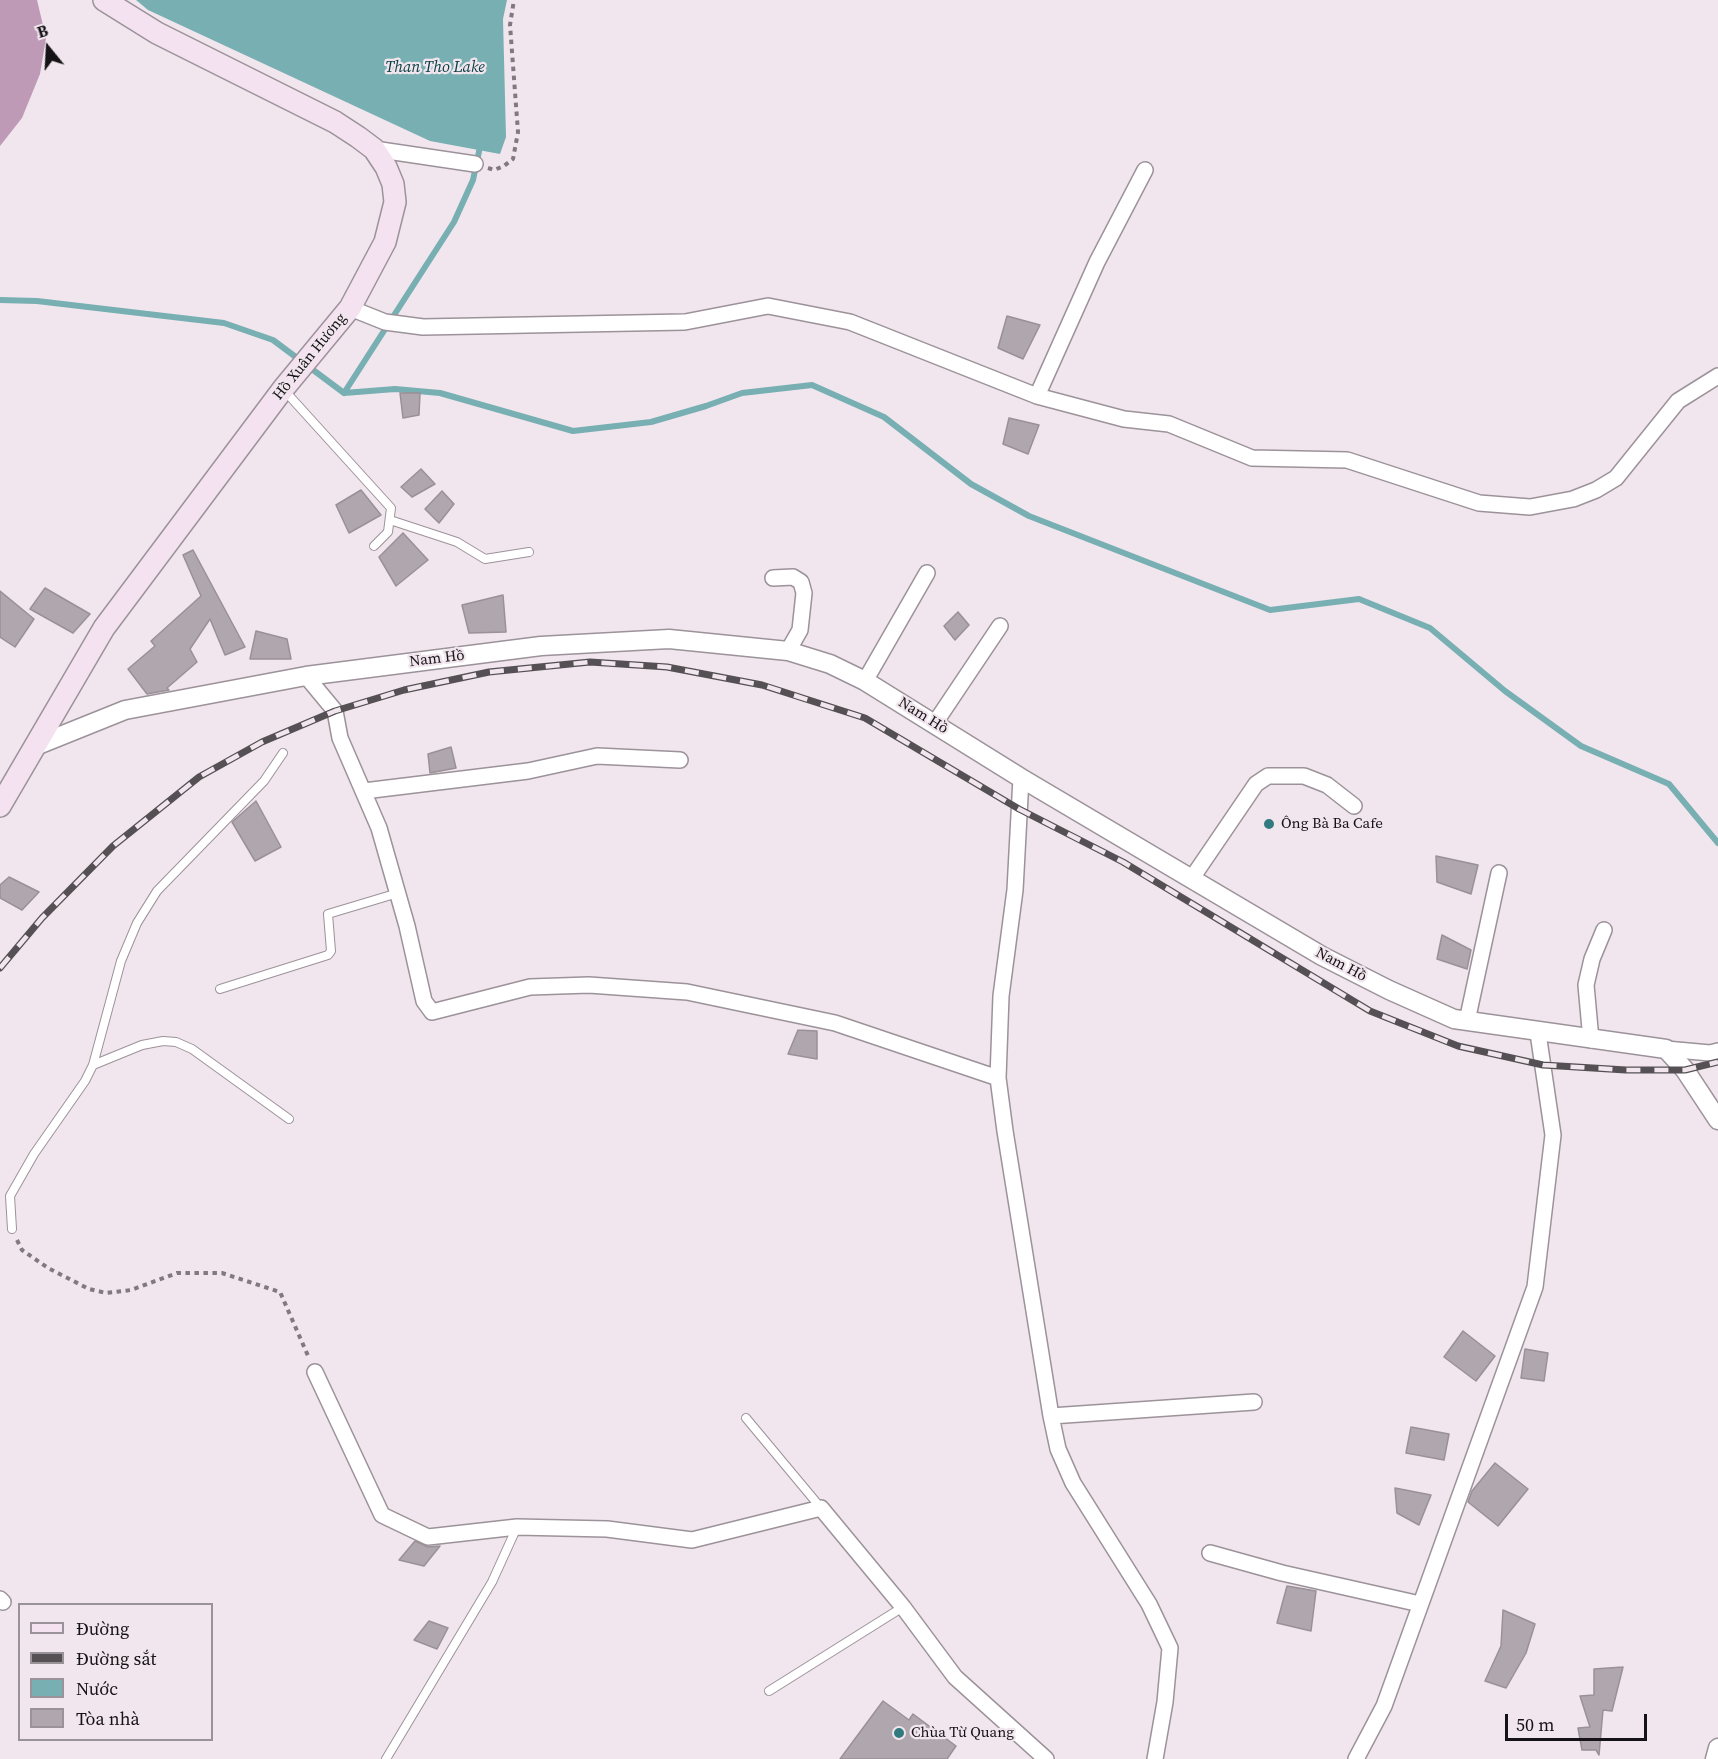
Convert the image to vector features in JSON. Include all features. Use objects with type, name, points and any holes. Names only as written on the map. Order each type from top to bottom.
[{"type":"main road","name":"Hồ Xuân Hương","points":[[0,806],[38,745],[104,628],[288,383],[343,316],[385,242],[393,220],[395,202],[393,184],[374,149],[335,123],[157,33],[104,0]]},
{"type":"street","points":[[374,149],[475,164]]},
{"type":"street","points":[[1037,396],[1097,262],[1145,170]]},
{"type":"street","points":[[343,316],[423,327],[685,321],[768,306],[850,322],[1037,396],[1124,419],[1169,424],[1251,458],[1347,460],[1479,503],[1530,507],[1573,499],[1596,490],[1616,478],[1678,401],[1718,376]]},
{"type":"street","points":[[864,681],[927,573]]},
{"type":"street","points":[[773,578],[793,578],[801,582],[804,593],[800,630],[788,651]]},
{"type":"street","points":[[935,723],[1000,626]]},
{"type":"street","name":"Nam Hồ","points":[[38,745],[124,710],[306,676],[541,646],[669,639],[788,651],[830,664],[864,681],[1021,778],[1322,956],[1389,990],[1454,1018],[1467,1021],[1591,1040],[1645,1044],[1666,1049]]},
{"type":"street","points":[[306,676],[335,711],[340,738],[379,828],[398,892],[424,1000],[432,1012],[530,987],[589,985],[687,992],[835,1023],[999,1078]]},
{"type":"street","points":[[364,791],[528,771],[597,756],[680,760]]},
{"type":"street","points":[[1192,878],[1256,784],[1268,776],[1304,776],[1327,785],[1354,806]]},
{"type":"street","points":[[1021,778],[1015,890],[1001,996],[999,1078],[1051,1416],[1059,1449],[1073,1483],[1149,1604],[1170,1648],[1165,1702],[1155,1759]]},
{"type":"street","points":[[1467,1021],[1499,873]]},
{"type":"street","points":[[1591,1040],[1586,985],[1592,959],[1604,930]]},
{"type":"street","points":[[1356,1759],[1384,1706],[1480,1446],[1535,1287],[1553,1135],[1538,1033]]},
{"type":"street","points":[[1666,1049],[1710,1053],[1718,1051]]},
{"type":"street","points":[[1666,1049],[1685,1070],[1718,1120]]},
{"type":"street","points":[[315,1372],[382,1515],[428,1537],[517,1527],[607,1529],[692,1540],[821,1508],[903,1606],[955,1677],[1046,1759]]},
{"type":"street","points":[[1051,1416],[1254,1402]]},
{"type":"street","points":[[1210,1553],[1420,1604]]},
{"type":"street","points":[[1715,1759],[1718,1748]]},
{"type":"lane","points":[[288,383],[391,508],[388,532],[374,546]]},
{"type":"lane","points":[[390,520],[457,542],[485,559],[529,552]]},
{"type":"lane","points":[[12,1228],[10,1196],[34,1154],[85,1081],[93,1065],[121,962],[136,923],[157,891],[264,781],[283,753]]},
{"type":"lane","points":[[220,989],[328,955],[331,951],[328,914],[398,892]]},
{"type":"lane","points":[[93,1065],[142,1045],[163,1041],[176,1042],[192,1049],[289,1119]]},
{"type":"lane","points":[[746,1418],[821,1508]]},
{"type":"lane","points":[[386,1759],[467,1620],[492,1582],[517,1527]]},
{"type":"lane","points":[[769,1691],[903,1606]]},
{"type":"path","points":[[504,166],[513,159],[518,132],[510,25],[514,0]]},
{"type":"path","points":[[12,1228],[22,1250],[89,1289],[106,1293],[131,1290],[177,1273],[222,1273],[280,1292],[315,1372]]},
{"type":"shaded area","points":[[0,0],[37,0],[46,38],[40,74],[22,118],[0,146]]},
{"type":"water","name":"Than Tho Lake","points":[[136,0],[507,0],[503,19],[506,137],[500,154],[430,141],[148,10]]},
{"type":"building","points":[[1007,316],[1040,325],[1023,359],[998,348]]},
{"type":"building","points":[[400,393],[420,393],[419,415],[403,418]]},
{"type":"building","points":[[1009,418],[1039,425],[1028,454],[1003,444]]},
{"type":"building","points":[[421,469],[435,484],[412,497],[401,487]]},
{"type":"building","points":[[361,490],[381,515],[349,533],[336,505]]},
{"type":"building","points":[[442,491],[454,504],[439,523],[425,509]]},
{"type":"building","points":[[403,533],[428,560],[396,586],[379,557]]},
{"type":"building","points":[[193,550],[245,647],[225,655],[210,619],[190,649],[197,662],[167,688],[169,690],[147,694],[128,669],[155,646],[151,641],[201,596],[183,555]]},
{"type":"building","points":[[45,588],[90,614],[73,633],[30,609]]},
{"type":"building","points":[[0,591],[34,619],[15,647],[0,637]]},
{"type":"building","points":[[503,595],[506,632],[469,633],[462,605]]},
{"type":"building","points":[[958,612],[969,625],[955,640],[944,626]]},
{"type":"building","points":[[256,631],[287,639],[291,659],[250,659]]},
{"type":"building","points":[[451,747],[456,768],[430,773],[428,754]]},
{"type":"building","points":[[256,801],[281,847],[255,861],[232,822]]},
{"type":"building","points":[[1436,856],[1478,865],[1471,894],[1437,882]]},
{"type":"building","points":[[9,877],[39,892],[22,910],[0,898],[0,885]]},
{"type":"building","points":[[1442,935],[1471,950],[1467,969],[1437,959]]},
{"type":"building","points":[[798,1030],[817,1031],[817,1059],[788,1054]]},
{"type":"building","points":[[1463,1331],[1495,1356],[1476,1381],[1444,1357]]},
{"type":"building","points":[[1525,1349],[1548,1353],[1544,1381],[1521,1378]]},
{"type":"building","points":[[1411,1427],[1449,1434],[1444,1460],[1406,1453]]},
{"type":"building","points":[[1495,1463],[1528,1489],[1498,1526],[1468,1502],[1472,1491]]},
{"type":"building","points":[[1395,1488],[1431,1495],[1419,1525],[1397,1513]]},
{"type":"building","points":[[415,1541],[428,1547],[440,1546],[424,1566],[399,1560]]},
{"type":"building","points":[[1287,1586],[1316,1591],[1311,1631],[1277,1623]]},
{"type":"building","points":[[1503,1610],[1535,1624],[1526,1653],[1506,1688],[1485,1681],[1501,1646]]},
{"type":"building","points":[[429,1621],[448,1628],[437,1649],[414,1640]]},
{"type":"building","points":[[1623,1667],[1612,1711],[1603,1710],[1599,1755],[1596,1750],[1582,1750],[1578,1728],[1590,1727],[1580,1696],[1594,1695],[1594,1669]]},
{"type":"building","name":"Chùa Từ Quang","points":[[883,1701],[909,1720],[913,1714],[956,1746],[947,1759],[840,1759]]},
{"type":"waterway","points":[[344,393],[454,222],[473,180],[481,142]]},
{"type":"waterway","points":[[0,300],[37,301],[224,323],[273,340],[344,393],[395,389],[440,393],[573,431],[651,422],[742,393],[812,385],[884,417],[971,484],[1029,516],[1270,610],[1359,599],[1430,628],[1505,691],[1581,746],[1669,784],[1718,843]]},
{"type":"railway","points":[[0,968],[42,918],[113,846],[199,777],[262,742],[335,711],[404,690],[489,672],[590,662],[667,667],[762,685],[865,718],[1019,809],[1123,862],[1370,1011],[1458,1046],[1543,1065],[1626,1070],[1685,1070],[1718,1062]]},
{"type":"place","name":"Ông Bà Ba Cafe","points":[[1269,824]]},
{"type":"place","name":"Chùa Từ Quang","points":[[899,1733]]}]
